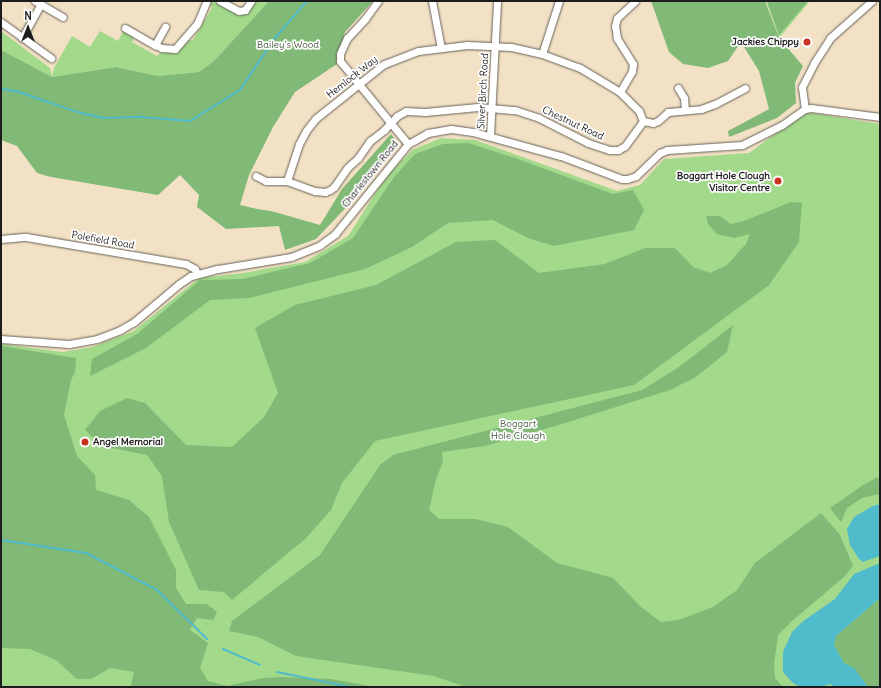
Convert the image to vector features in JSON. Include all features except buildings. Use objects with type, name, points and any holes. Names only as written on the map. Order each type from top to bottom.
[{"type":"street","points":[[124,28],[162,48],[175,49],[197,24],[207,1]]},
{"type":"street","points":[[220,1],[239,11],[245,10],[251,1]]},
{"type":"street","points":[[378,1],[365,19],[347,38],[340,54],[344,66],[408,144]]},
{"type":"street","points":[[432,1],[441,48]]},
{"type":"street","name":"Silver Birch Road","points":[[490,136],[497,1]]},
{"type":"street","points":[[542,54],[559,1]]},
{"type":"street","points":[[635,1],[616,18],[615,26],[617,38],[633,64],[632,71],[620,92],[639,110],[643,121],[653,123],[658,121],[668,112],[701,109],[745,88]]},
{"type":"street","points":[[872,1],[830,38],[814,63],[802,87],[805,109],[811,108],[880,117]]},
{"type":"street","points":[[22,38],[38,3],[63,17]]},
{"type":"street","points":[[1,22],[51,58]]},
{"type":"street","points":[[155,45],[165,27]]},
{"type":"street","name":"Hemlock Way","points":[[287,181],[299,144],[306,130],[316,118],[384,64],[418,51],[467,45],[511,47],[542,54],[580,68],[620,92]]},
{"type":"street","points":[[678,88],[684,98],[685,110]]},
{"type":"street","points":[[727,88],[731,95]]},
{"type":"street","name":"Chestnut Road","points":[[256,176],[266,181],[287,181],[315,191],[325,192],[330,190],[334,187],[348,167],[358,158],[370,141],[406,111],[424,112],[492,107],[527,113],[588,143],[610,150],[618,150],[625,146],[643,121]]},
{"type":"street","name":"Charlestown Road","points":[[1,339],[70,344],[97,339],[120,330],[134,322],[179,284],[197,274],[291,257],[320,245],[335,234],[408,144],[428,133],[451,129],[490,136],[561,156],[622,179],[627,179],[636,176],[660,153],[667,150],[742,145],[782,125],[805,109]]},
{"type":"street","name":"Polefield Road","points":[[1,239],[26,237],[179,263],[192,267],[197,274]]},
{"type":"green space","points":[[211,1],[217,1],[236,12],[253,1],[269,1],[214,61],[199,72],[158,76],[116,67],[52,77],[1,50],[1,31],[50,68],[52,76],[54,68],[72,36],[90,47],[100,31],[118,41],[124,30],[135,36],[132,42],[157,56],[162,51],[180,49],[187,41],[193,40],[212,8],[209,3]]},
{"type":"green space","name":"Bailey's Wood","points":[[269,1],[373,1],[345,32],[337,64],[295,92],[273,127],[249,175],[240,205],[271,211],[320,225],[342,189],[391,134],[398,144],[356,197],[316,239],[285,250],[279,226],[226,229],[197,207],[199,195],[180,175],[158,195],[51,177],[37,173],[17,146],[1,140],[1,50],[52,77],[116,67],[158,76],[199,72],[214,61]]},
{"type":"green space","points":[[651,1],[765,1],[779,38],[803,66],[795,83],[796,103],[777,118],[729,137],[728,131],[769,109],[759,71],[741,42],[728,61],[708,68],[683,64],[669,52]]},
{"type":"green space","points":[[766,1],[810,1],[779,38]]},
{"type":"green space","points":[[767,1],[808,1],[779,35]]},
{"type":"green space","name":"Boggart Hole Clough","points":[[805,112],[880,124],[880,687],[1,687],[1,344],[63,352],[92,347],[134,331],[199,278],[243,273],[305,262],[348,236],[385,178],[412,150],[441,138],[475,140],[617,191],[640,185],[664,159],[749,153]]},
{"type":"green space","points":[[468,143],[515,158],[613,194],[633,190],[644,210],[634,230],[554,246],[528,238],[493,220],[448,223],[412,247],[365,269],[249,298],[210,300],[146,348],[90,376],[92,359],[137,334],[200,280],[242,279],[310,263],[353,238],[394,177],[415,154],[443,144]]},
{"type":"green space","points":[[791,202],[802,203],[799,242],[769,285],[634,385],[375,441],[342,483],[331,510],[305,539],[232,600],[224,592],[199,590],[169,522],[162,476],[147,455],[102,446],[85,430],[100,411],[127,398],[145,403],[186,445],[232,447],[264,417],[278,393],[255,328],[295,305],[376,285],[456,242],[495,240],[539,273],[605,264],[645,248],[675,248],[693,267],[710,273],[727,265],[746,244],[750,234],[734,238],[717,234],[708,224],[706,216],[720,216],[731,224],[744,221]]},
{"type":"green space","points":[[733,325],[727,352],[696,377],[670,390],[485,446],[442,452],[443,462],[436,479],[429,510],[439,519],[476,519],[508,527],[557,563],[613,578],[641,607],[661,622],[678,620],[713,607],[737,590],[755,563],[821,513],[840,535],[853,566],[844,577],[792,621],[778,635],[774,664],[775,678],[783,687],[466,687],[434,676],[296,656],[258,637],[229,631],[232,621],[320,555],[380,465],[393,455],[642,390],[679,367]]},
{"type":"green space","points":[[1,346],[76,358],[75,372],[71,380],[64,415],[77,456],[95,475],[96,490],[129,500],[149,517],[176,570],[176,588],[186,604],[207,604],[217,612],[213,620],[197,618],[190,630],[208,643],[200,668],[208,681],[227,686],[263,678],[282,677],[331,679],[375,687],[133,687],[131,685],[134,672],[110,668],[91,679],[77,679],[56,660],[30,649],[1,648]]},
{"type":"green space","points":[[876,478],[880,478],[880,494],[862,498],[847,508],[841,522],[830,508],[863,485]]},
{"type":"green space","points":[[880,598],[880,687],[868,687],[854,668],[844,663],[834,645],[836,636]]},
{"type":"water","points":[[880,504],[880,556],[863,562],[859,559],[850,545],[847,529],[854,517],[873,506]]},
{"type":"water","points":[[880,563],[880,598],[836,636],[834,645],[844,663],[854,668],[868,687],[835,687],[830,684],[820,687],[800,687],[793,683],[783,672],[783,652],[792,632],[802,622],[835,599],[854,574]]},
{"type":"waterway","points":[[1,89],[19,92],[77,112],[103,118],[141,117],[190,121],[240,90],[275,38],[307,1]]},
{"type":"waterway","points":[[1,540],[86,553],[157,590],[207,639]]},
{"type":"waterway","points":[[223,649],[260,665]]},
{"type":"waterway","points":[[277,672],[351,687]]},
{"type":"place","name":"Jackies Chippy","points":[[807,42]]},
{"type":"place","name":"Boggart Hole Clough Visitor Centre","points":[[778,181]]},
{"type":"place","name":"Angel Memorial","points":[[85,442]]}]
